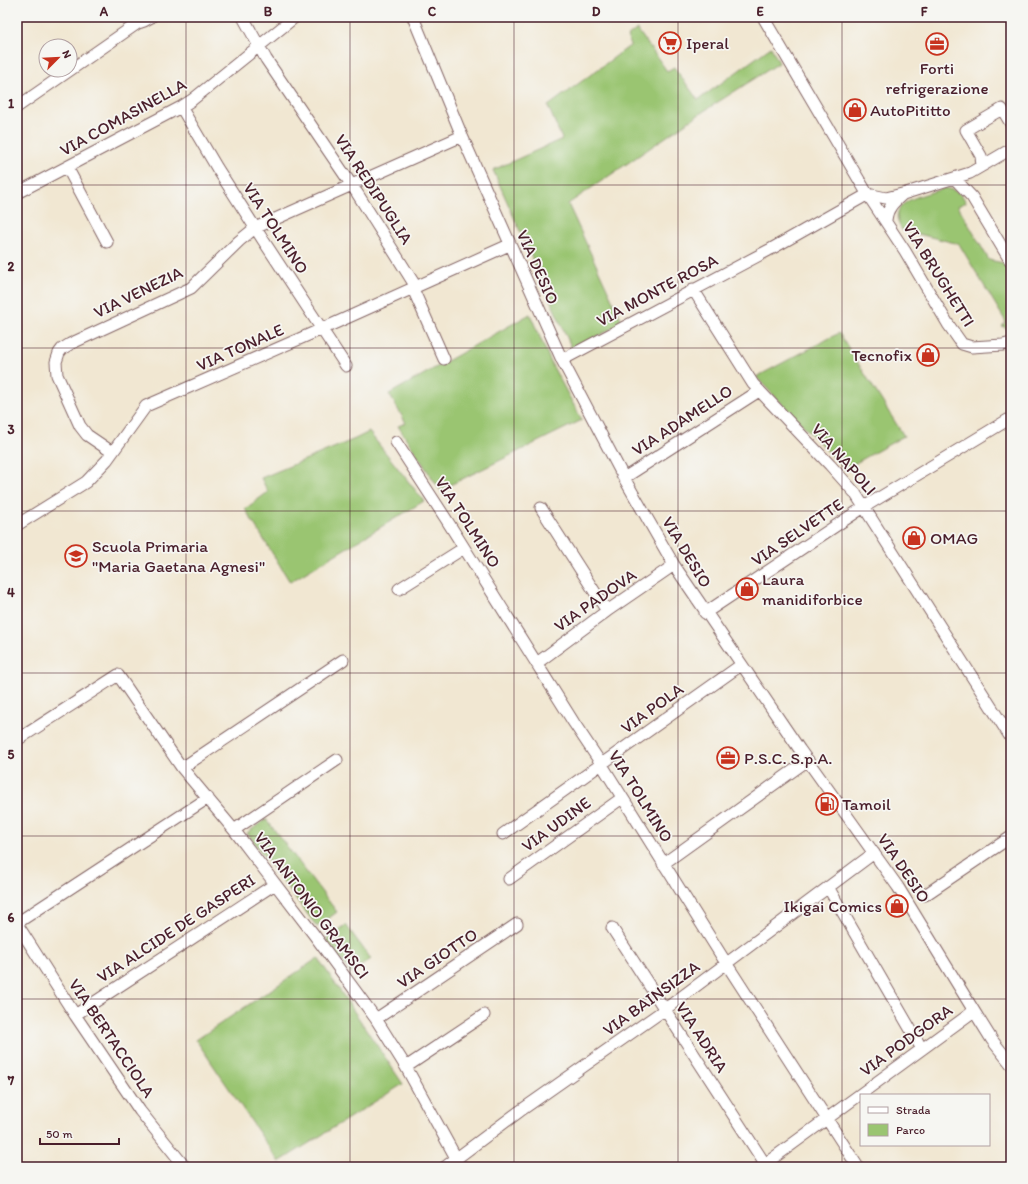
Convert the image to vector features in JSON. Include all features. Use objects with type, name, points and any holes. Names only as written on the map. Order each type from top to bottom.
[{"type":"street","points":[[17,107],[138,23],[151,17]]},
{"type":"street","name":"VIA REDIPUGLIA","points":[[243,17],[259,46],[352,186],[413,282],[413,288],[444,359]]},
{"type":"street","name":"VIA COMASINELLA","points":[[17,193],[181,107],[192,100],[295,17]]},
{"type":"street","name":"VIA DESIO","points":[[414,17],[462,136],[509,245],[562,360],[624,478],[674,565],[705,613],[910,905],[992,1040],[1010,1063]]},
{"type":"street","name":"VIA BRUGHETTI","points":[[763,17],[868,195],[886,220],[948,324],[962,344],[972,347],[1011,343]]},
{"type":"street","name":"VIA TOLMINO","points":[[181,107],[255,228],[346,366]]},
{"type":"street","points":[[982,166],[981,156],[966,130],[1002,109],[1011,124]]},
{"type":"street","name":"VIA VENEZIA","points":[[112,452],[87,435],[80,426],[57,375],[56,362],[62,349],[191,288],[239,241],[255,228],[462,136]]},
{"type":"street","name":"VIA BRUGHETTI","points":[[868,195],[886,198],[970,173],[1011,149]]},
{"type":"street","points":[[67,167],[107,242]]},
{"type":"street","points":[[970,173],[969,177],[972,197]]},
{"type":"street","points":[[954,178],[972,197],[1011,262]]},
{"type":"street","name":"VIA BRUGHETTI","points":[[886,220],[888,210],[903,194]]},
{"type":"street","name":"VIA MONTE ROSA","points":[[562,360],[868,195]]},
{"type":"street","name":"VIA TONALE","points":[[17,525],[86,482],[107,460],[146,406],[509,245]]},
{"type":"street","name":"VIA NAPOLI","points":[[693,289],[742,369],[759,390],[855,493],[1011,738]]},
{"type":"street","name":"VIA ADAMELLO","points":[[624,478],[759,390]]},
{"type":"street","name":"VIA SELVETTE","points":[[705,613],[864,508],[1011,418]]},
{"type":"street","name":"VIA TOLMINO","points":[[396,442],[537,662],[574,723],[826,1120],[858,1167]]},
{"type":"street","points":[[541,508],[607,611]]},
{"type":"street","points":[[399,589],[464,548]]},
{"type":"street","name":"VIA PADOVA","points":[[537,662],[674,565]]},
{"type":"street","points":[[182,768],[343,660]]},
{"type":"street","name":"VIA POLA","points":[[503,834],[742,665]]},
{"type":"street","name":"VIA ANTONIO GRAMSCI","points":[[17,740],[118,675],[182,768],[234,830],[376,1019],[406,1067],[459,1163]]},
{"type":"street","points":[[234,830],[337,760]]},
{"type":"street","points":[[663,864],[808,760]]},
{"type":"street","points":[[17,924],[208,798]]},
{"type":"street","name":"VIA UDINE","points":[[509,879],[622,798]]},
{"type":"street","points":[[925,895],[1011,837]]},
{"type":"street","name":"VIA BAINSIZZA","points":[[445,1167],[459,1163],[520,1112],[664,1010],[874,853]]},
{"type":"street","name":"VIA ALCIDE DE GASPERI","points":[[75,1015],[275,884]]},
{"type":"street","points":[[828,887],[922,1049]]},
{"type":"street","name":"VIA BERTACCIOLA","points":[[17,924],[75,1015],[140,1111],[185,1167]]},
{"type":"street","name":"VIA GIOTTO","points":[[376,1019],[516,924]]},
{"type":"street","name":"VIA ADRIA","points":[[612,928],[763,1165]]},
{"type":"street","name":"VIA PODGORA","points":[[861,1094],[974,1011]]},
{"type":"street","points":[[406,1067],[484,1015]]},
{"type":"street","name":"VIA PODGORA","points":[[763,1165],[860,1095]]},
{"type":"green space","points":[[637,29],[667,71],[674,67],[698,100],[771,47],[779,63],[704,111],[568,204],[623,323],[572,349],[493,170],[562,139],[548,106],[631,45],[627,37]]},
{"type":"green space","points":[[945,188],[955,191],[962,196],[966,202],[958,206],[989,260],[1004,263],[1011,275],[1011,331],[1002,326],[1006,322],[959,244],[902,230],[898,220],[898,212],[902,205],[918,196]]},
{"type":"green space","points":[[530,314],[552,365],[582,420],[440,490],[398,426],[406,423],[389,394]]},
{"type":"green space","points":[[839,333],[904,436],[845,469],[756,377]]},
{"type":"green space","points":[[369,432],[424,501],[290,582],[245,509],[268,492],[261,478]]},
{"type":"green space","points":[[266,819],[337,912],[317,927],[247,833]]},
{"type":"green space","points":[[346,925],[371,959],[351,973],[326,939]]},
{"type":"green space","points":[[318,958],[403,1084],[279,1162],[196,1040]]},
{"type":"place","name":"Iperal","points":[[670,43]]},
{"type":"place","name":"Forti refrigerazione","points":[[937,44]]},
{"type":"place","name":"AutoPititto","points":[[855,110]]},
{"type":"place","name":"Tecnofix","points":[[928,355]]},
{"type":"place","name":"OMAG","points":[[914,538]]},
{"type":"place","name":"Scuola Primaria \"Maria Gaetana Agnesi\"","points":[[76,556]]},
{"type":"place","name":"Laura manidiforbice","points":[[747,589]]},
{"type":"place","name":"P.S.C. S.p.A.","points":[[728,758]]},
{"type":"place","name":"Tamoil","points":[[827,804]]},
{"type":"place","name":"Ikigai Comics","points":[[897,906]]}]
